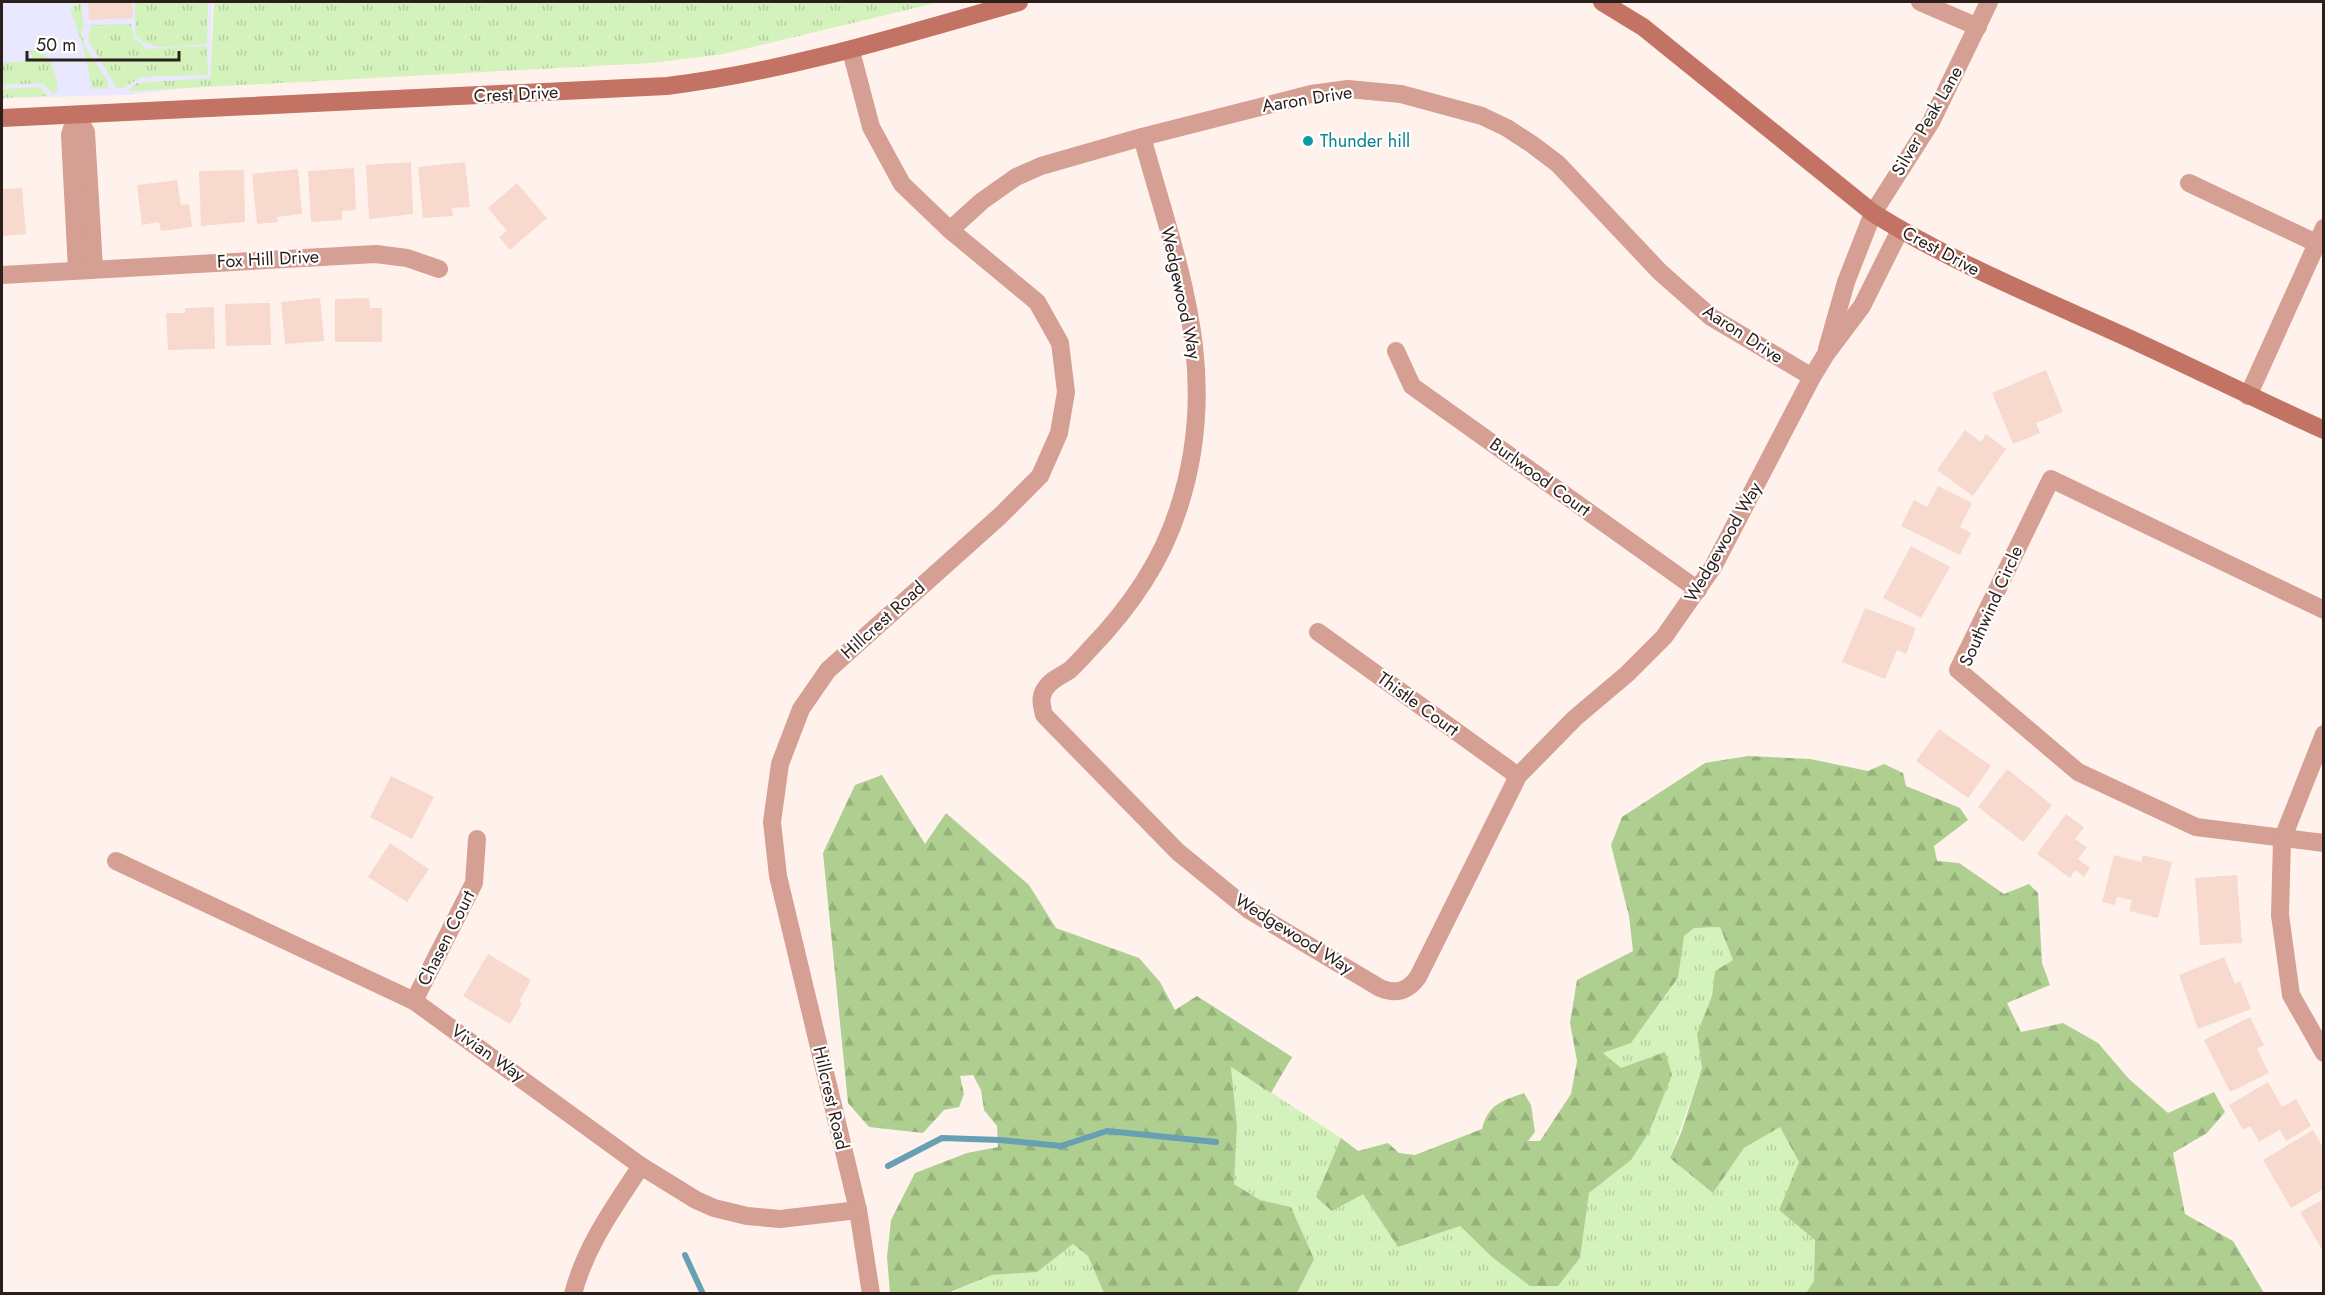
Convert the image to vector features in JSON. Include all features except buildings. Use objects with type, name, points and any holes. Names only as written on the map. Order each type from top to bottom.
[{"type":"street","name":"Crest Drive","points":[[2,118],[667,86],[729,78],[851,51],[1019,2]]},
{"type":"street","name":"Crest Drive","points":[[1602,2],[1643,27],[1873,213],[1900,230],[2016,290],[2125,337],[2324,430]]},
{"type":"street","points":[[1920,2],[1978,27]]},
{"type":"street","name":"Silver Peak Lane","points":[[1873,213],[1931,122],[1989,2]]},
{"type":"street","name":"Hillcrest Road","points":[[851,51],[871,127],[902,184],[950,230],[1037,302],[1060,344],[1066,392],[1059,433],[1040,476],[1000,516],[828,670],[801,709],[780,764],[772,822],[778,876],[858,1210],[871,1293]]},
{"type":"street","name":"Aaron Drive","points":[[950,230],[982,201],[1016,177],[1041,166],[1276,102],[1348,89],[1401,93],[1456,107],[1507,128],[1558,164],[1660,272],[1711,317],[1812,378]]},
{"type":"street","points":[[76,115],[86,132],[81,199],[86,269]]},
{"type":"street","name":"Wedgewood Way","points":[[1142,137],[1194,332],[1198,384],[1194,442],[1178,510],[1152,570],[1118,618],[1098,641],[1069,670],[1055,678],[1045,689],[1040,701],[1044,715],[1178,852],[1249,910],[1380,988],[1394,992],[1408,988],[1418,977],[1518,776],[1575,718],[1627,674],[1664,637],[1698,590],[1713,567],[1812,378],[1826,354],[1862,306],[1900,230]]},
{"type":"street","points":[[2189,183],[2320,236],[2248,396]]},
{"type":"street","name":"Wedgewood Way","points":[[1826,354],[1842,295],[1873,213]]},
{"type":"street","name":"Fox Hill Drive","points":[[2,275],[376,254],[407,258],[439,269]]},
{"type":"street","points":[[1842,295],[1862,306]]},
{"type":"street","name":"Burlwood Court","points":[[1396,351],[1412,386],[1698,590]]},
{"type":"street","name":"Southwind Circle","points":[[2282,840],[2196,827],[2078,772],[1958,670],[2050,479],[2324,610]]},
{"type":"street","name":"Thistle Court","points":[[1318,632],[1518,776]]},
{"type":"street","points":[[2324,734],[2282,840],[2280,915],[2290,995],[2324,1053]]},
{"type":"street","name":"Chasen Court","points":[[414,1001],[474,883],[477,839]]},
{"type":"street","points":[[2282,840],[2324,843]]},
{"type":"street","name":"Vivian Way","points":[[116,861],[414,1001],[641,1166],[696,1200],[714,1208],[747,1216],[780,1219],[858,1210]]},
{"type":"street","points":[[573,1293],[580,1267],[596,1233],[641,1166]]},
{"type":"shaded area","points":[[2,2],[212,2],[210,85],[128,95],[2,98]]},
{"type":"green space","points":[[135,2],[208,2],[207,44],[168,47],[150,45],[135,34]]},
{"type":"green space","points":[[214,2],[940,2],[723,54],[651,63],[131,91],[129,89],[137,83],[210,78]]},
{"type":"green space","points":[[81,3],[84,27],[81,32],[86,48],[108,82],[108,88],[92,89],[84,49],[70,8]]},
{"type":"green space","points":[[131,24],[134,38],[147,49],[207,46],[208,75],[141,77],[123,88],[117,88],[88,40],[91,25]]},
{"type":"green space","points":[[29,50],[37,51],[48,59],[54,71],[58,92],[52,93],[43,83],[2,85],[2,63],[34,60]]},
{"type":"green space","points":[[40,87],[48,96],[2,98],[2,89]]},
{"type":"green space","points":[[1748,756],[1810,759],[1868,771],[1884,764],[1903,773],[1906,786],[1960,808],[1968,820],[1934,846],[1937,861],[1959,863],[2004,894],[2029,884],[2038,893],[2042,963],[2050,985],[2007,1003],[2021,1032],[2063,1023],[2098,1043],[2129,1079],[2168,1113],[2214,1092],[2225,1112],[2207,1133],[2173,1153],[2185,1214],[2233,1241],[2264,1293],[1806,1293],[1814,1281],[1815,1240],[1779,1210],[1799,1162],[1780,1127],[1744,1148],[1713,1193],[1670,1158],[1681,1133],[1702,1068],[1697,1034],[1712,996],[1715,971],[1733,960],[1720,927],[1694,928],[1684,936],[1678,978],[1631,1043],[1603,1053],[1621,1068],[1665,1052],[1672,1075],[1649,1132],[1631,1160],[1589,1193],[1580,1258],[1558,1286],[1530,1286],[1492,1257],[1460,1226],[1398,1247],[1363,1194],[1332,1211],[1316,1197],[1341,1138],[1358,1151],[1388,1143],[1399,1153],[1415,1155],[1482,1129],[1492,1109],[1503,1101],[1524,1093],[1531,1105],[1535,1132],[1528,1141],[1540,1141],[1571,1094],[1577,1061],[1570,1023],[1577,980],[1633,951],[1629,916],[1611,845],[1622,817],[1705,763]]},
{"type":"green space","points":[[882,775],[925,844],[946,813],[1029,885],[1056,928],[1139,958],[1160,982],[1175,1010],[1197,996],[1292,1057],[1271,1093],[1231,1067],[1237,1126],[1234,1184],[1260,1200],[1291,1207],[1314,1259],[1297,1293],[1104,1293],[1088,1256],[1073,1244],[1037,1272],[992,1275],[948,1293],[890,1293],[887,1257],[891,1220],[915,1173],[967,1153],[998,1147],[997,1126],[984,1110],[981,1090],[973,1075],[960,1076],[964,1094],[959,1107],[944,1110],[923,1133],[869,1127],[848,1103],[823,853],[855,785]]},
{"type":"green space","points":[[1721,927],[1733,960],[1715,971],[1712,996],[1697,1034],[1702,1068],[1670,1158],[1713,1193],[1744,1148],[1780,1127],[1799,1162],[1779,1210],[1815,1239],[1814,1281],[1806,1294],[1297,1293],[1314,1259],[1291,1207],[1260,1200],[1234,1184],[1237,1126],[1231,1066],[1341,1138],[1316,1197],[1363,1194],[1398,1247],[1460,1226],[1492,1257],[1580,1258],[1589,1193],[1631,1160],[1621,1068],[1603,1053],[1631,1043],[1678,979],[1683,936],[1694,928]]},
{"type":"green space","points":[[1073,1244],[1088,1256],[1104,1293],[948,1294],[992,1275],[1037,1271]]},
{"type":"waterway","points":[[888,1166],[942,1138],[1000,1140],[1061,1146],[1107,1131],[1216,1142]]},
{"type":"waterway","points":[[685,1255],[703,1294]]},
{"type":"place","name":"Thunder hill","points":[[1308,141]]}]
